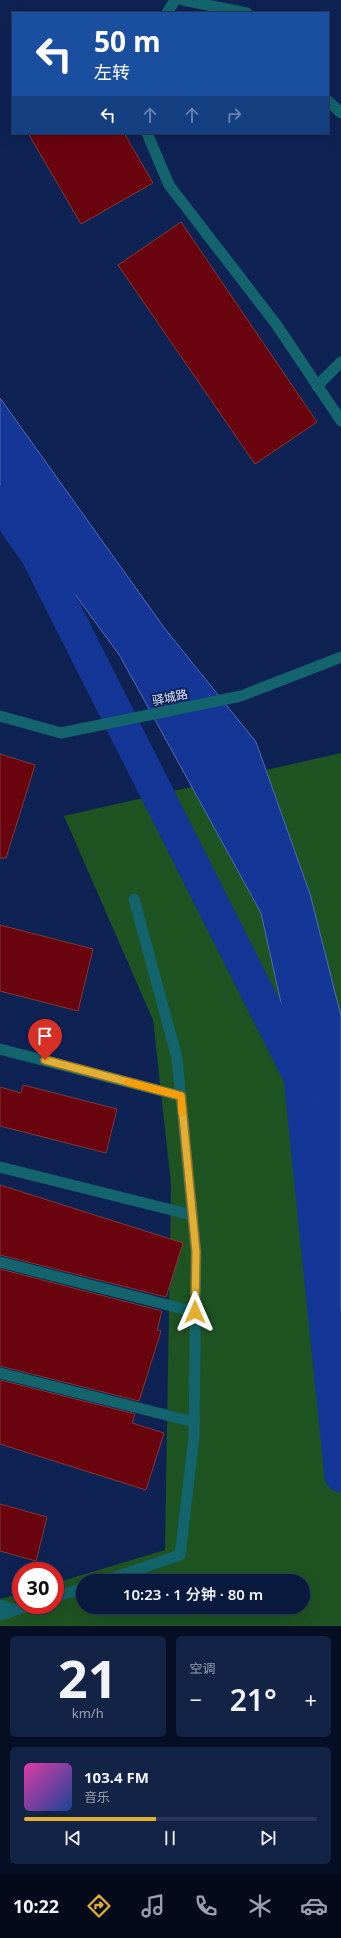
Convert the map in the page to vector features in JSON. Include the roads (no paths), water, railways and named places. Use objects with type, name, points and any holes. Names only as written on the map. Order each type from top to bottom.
[{"type":"street","points":[[168,12],[175,0]]},
{"type":"street","points":[[183,0],[241,12]]},
{"type":"street","points":[[329,102],[341,113]]},
{"type":"street","points":[[147,134],[169,185],[276,324],[341,421]]},
{"type":"street","points":[[317,386],[341,362]]},
{"type":"street","name":"驿城路","points":[[0,716],[61,733],[241,696],[341,657]]},
{"type":"street","points":[[124,1574],[180,1555],[194,1437],[196,1252],[177,1058],[134,899]]},
{"type":"street","points":[[0,1048],[181,1096]]},
{"type":"street","points":[[0,1167],[192,1215]]},
{"type":"street","points":[[0,1262],[195,1312]]},
{"type":"street","points":[[0,1373],[194,1422]]},
{"type":"street","points":[[64,1595],[76,1590]]},
{"type":"street","points":[[0,1604],[12,1608]]},
{"type":"street","points":[[0,1615],[12,1611]]},
{"type":"waterway","points":[[0,502],[37,555],[300,1077],[341,1476]]}]
